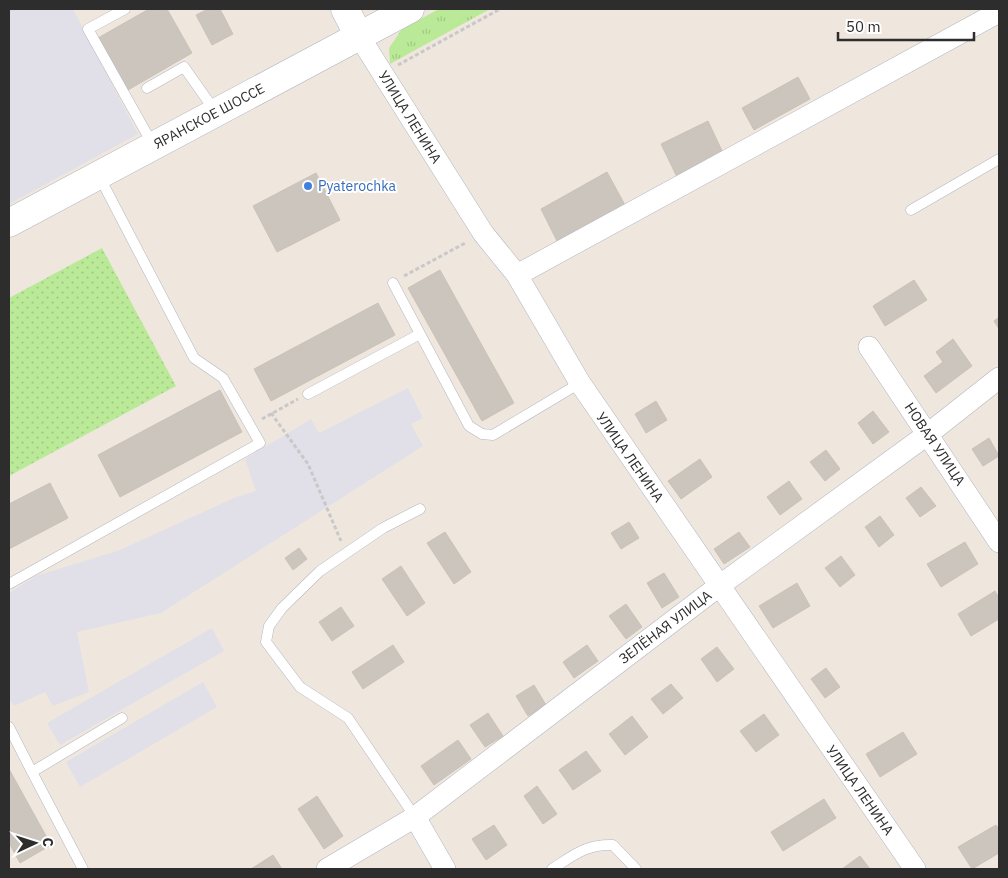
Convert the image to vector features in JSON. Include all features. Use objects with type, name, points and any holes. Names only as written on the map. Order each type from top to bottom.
[{"type":"main road","points":[[345,9],[359,36]]},
{"type":"main road","name":"ЯРАНСКОЕ ШОССЕ","points":[[9,223],[407,10]]},
{"type":"street","points":[[517,275],[997,13]]},
{"type":"street","name":"УЛИЦА ЛЕНИНА","points":[[359,36],[483,233],[517,275],[580,383],[915,869]]},
{"type":"street","name":"НОВАЯ УЛИЦА","points":[[869,347],[999,542]]},
{"type":"street","name":"ЗЕЛЁНАЯ УЛИЦА","points":[[327,869],[415,817],[719,586],[928,434],[999,378]]},
{"type":"street","points":[[415,817],[444,869]]},
{"type":"lane","points":[[125,9],[88,29],[153,146]]},
{"type":"lane","points":[[147,88],[184,67],[215,112]]},
{"type":"lane","points":[[911,210],[999,159]]},
{"type":"lane","points":[[9,584],[260,443],[223,378],[194,358],[98,175]]},
{"type":"lane","points":[[393,283],[469,426],[482,434],[493,435],[580,383]]},
{"type":"lane","points":[[308,394],[420,334]]},
{"type":"lane","points":[[415,817],[348,718],[300,687],[266,642],[269,626],[282,608],[320,571],[345,552],[383,528],[420,509]]},
{"type":"lane","points":[[32,772],[122,718]]},
{"type":"lane","points":[[9,727],[83,869]]},
{"type":"lane","points":[[552,869],[586,847],[600,845],[613,845],[636,869]]},
{"type":"path","points":[[382,74],[500,9]]},
{"type":"path","points":[[393,283],[483,233]]},
{"type":"path","points":[[250,426],[308,394]]},
{"type":"path","points":[[271,413],[308,464],[345,552]]},
{"type":"shaded area","points":[[9,9],[73,9],[138,134],[9,204]]},
{"type":"shaded area","points":[[408,388],[423,418],[411,424],[423,446],[161,613],[77,632],[89,692],[53,706],[45,692],[14,706],[9,698],[9,593],[36,576],[120,550],[234,498],[256,491],[245,459],[311,419],[319,433]]},
{"type":"shaded area","points":[[212,628],[224,651],[60,745],[47,723]]},
{"type":"shaded area","points":[[203,682],[217,707],[80,787],[66,762]]},
{"type":"green space","points":[[439,9],[490,9],[390,64],[389,48],[402,29]]},
{"type":"green space","points":[[102,248],[176,386],[9,476],[9,298]]},
{"type":"building","points":[[149,9],[167,9],[192,53],[128,90],[98,38]]},
{"type":"building","points":[[208,9],[220,9],[233,34],[212,45],[196,15]]},
{"type":"building","points":[[798,77],[810,99],[754,130],[742,108]]},
{"type":"building","points":[[708,121],[724,155],[677,177],[661,144]]},
{"type":"building","points":[[607,172],[625,205],[557,241],[541,209]]},
{"type":"building","points":[[316,173],[340,220],[277,252],[253,206]]},
{"type":"building","points":[[440,270],[514,403],[482,421],[408,288]]},
{"type":"building","points":[[914,280],[927,300],[885,326],[873,306]]},
{"type":"building","points":[[378,303],[395,335],[271,401],[254,369]]},
{"type":"building","points":[[999,317],[999,329],[994,321]]},
{"type":"building","points":[[953,339],[972,366],[936,393],[924,376],[943,362],[936,352]]},
{"type":"building","points":[[220,390],[242,432],[120,497],[98,455]]},
{"type":"building","points":[[656,401],[667,420],[646,433],[635,414]]},
{"type":"building","points":[[873,411],[889,432],[873,444],[858,423]]},
{"type":"building","points":[[989,438],[999,456],[983,466],[972,449]]},
{"type":"building","points":[[826,450],[840,469],[825,481],[810,462]]},
{"type":"building","points":[[700,459],[712,477],[681,499],[668,481]]},
{"type":"building","points":[[789,481],[802,499],[780,515],[767,497]]},
{"type":"building","points":[[50,483],[68,518],[9,549],[9,504]]},
{"type":"building","points":[[921,487],[936,506],[920,517],[906,498]]},
{"type":"building","points":[[880,516],[894,535],[879,547],[865,527]]},
{"type":"building","points":[[629,522],[639,538],[621,549],[611,533]]},
{"type":"building","points":[[445,532],[471,572],[454,584],[427,543]]},
{"type":"building","points":[[739,532],[750,547],[724,564],[714,549]]},
{"type":"building","points":[[965,542],[978,564],[941,587],[927,564]]},
{"type":"building","points":[[299,548],[307,559],[293,570],[285,558]]},
{"type":"building","points":[[841,556],[855,575],[840,587],[825,568]]},
{"type":"building","points":[[401,566],[425,603],[407,616],[382,579]]},
{"type":"building","points":[[664,573],[679,597],[662,608],[647,583]]},
{"type":"building","points":[[797,583],[810,606],[773,628],[759,606]]},
{"type":"building","points":[[995,591],[999,598],[999,619],[971,636],[958,614]]},
{"type":"building","points":[[626,604],[642,627],[626,639],[609,616]]},
{"type":"building","points":[[341,607],[354,626],[332,641],[319,622]]},
{"type":"building","points":[[393,645],[404,662],[363,689],[352,672]]},
{"type":"building","points":[[587,645],[598,661],[574,678],[563,662]]},
{"type":"building","points":[[717,647],[734,669],[717,682],[701,659]]},
{"type":"building","points":[[826,668],[840,687],[825,698],[811,679]]},
{"type":"building","points":[[671,684],[683,698],[663,714],[651,699]]},
{"type":"building","points":[[534,685],[546,705],[528,716],[516,696]]},
{"type":"building","points":[[488,713],[503,736],[485,747],[470,725]]},
{"type":"building","points":[[764,714],[779,735],[756,752],[740,731]]},
{"type":"building","points":[[632,716],[648,737],[625,755],[609,734]]},
{"type":"building","points":[[903,732],[917,754],[880,777],[866,754]]},
{"type":"building","points":[[458,740],[471,759],[434,785],[421,766]]},
{"type":"building","points":[[586,751],[601,771],[573,790],[559,770]]},
{"type":"building","points":[[9,769],[51,845],[20,863],[9,843]]},
{"type":"building","points":[[537,786],[557,814],[543,824],[524,796]]},
{"type":"building","points":[[317,796],[343,836],[324,849],[298,809]]},
{"type":"building","points":[[824,799],[836,818],[783,851],[771,832]]},
{"type":"building","points":[[494,825],[507,845],[486,860],[472,839]]},
{"type":"building","points":[[996,825],[999,830],[999,853],[972,869],[958,847]]},
{"type":"building","points":[[273,855],[282,869],[251,869]]},
{"type":"building","points":[[860,856],[870,869],[842,869]]},
{"type":"place","name":"Pyaterochka","points":[[308,186]]}]
